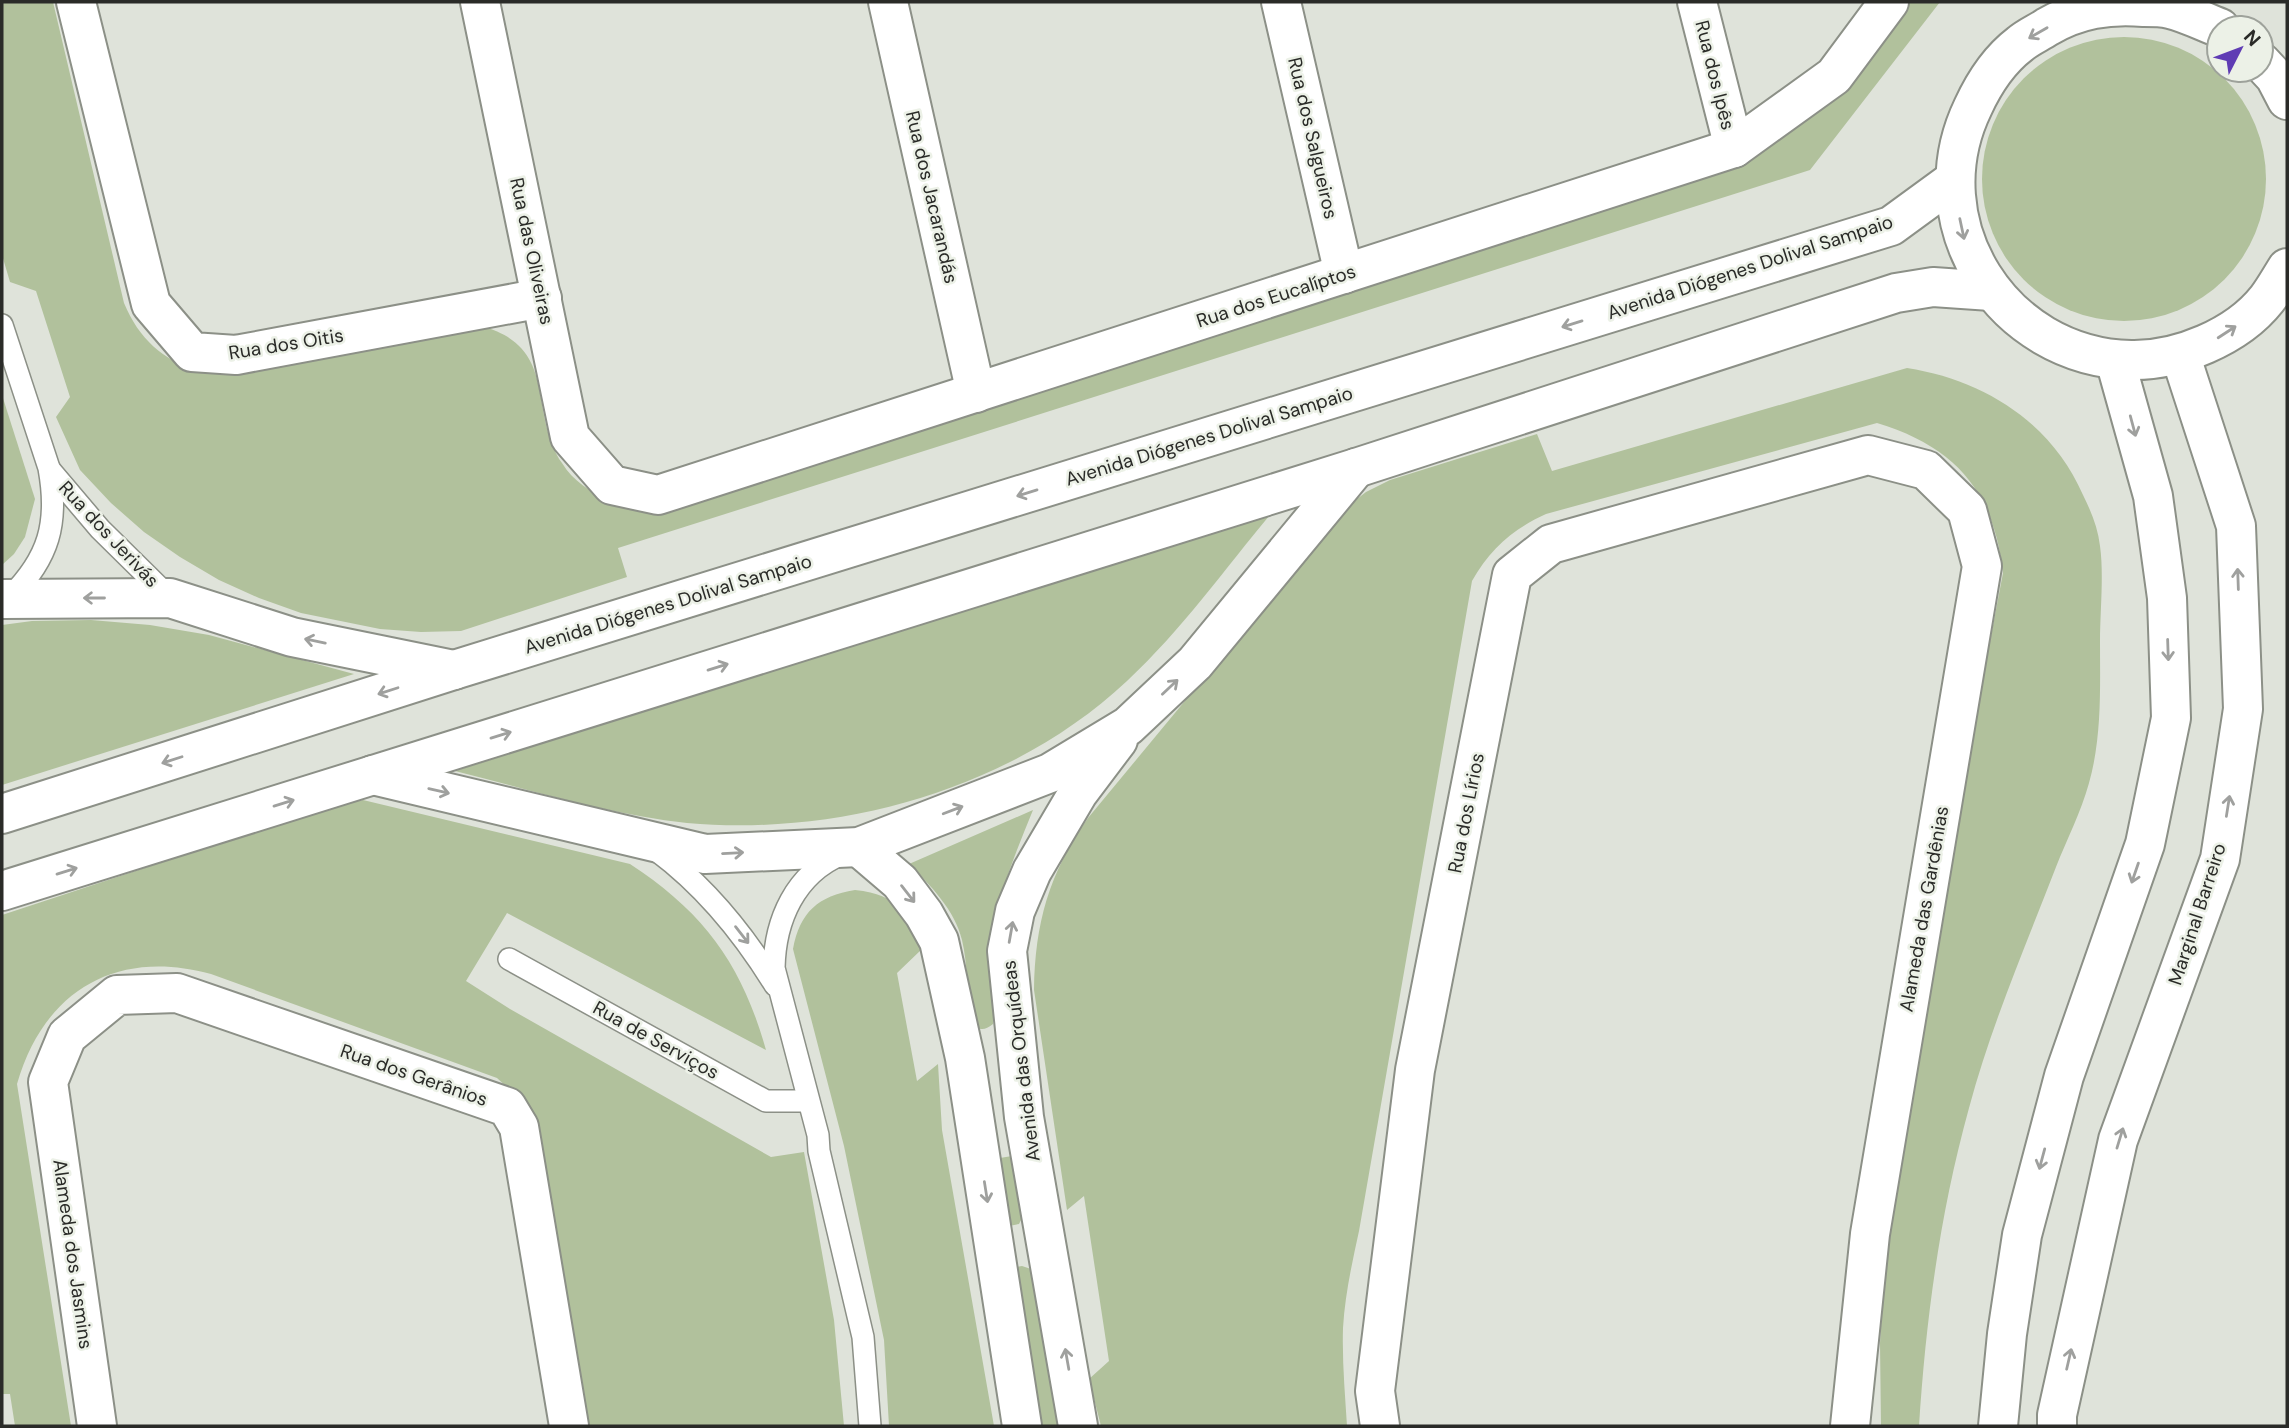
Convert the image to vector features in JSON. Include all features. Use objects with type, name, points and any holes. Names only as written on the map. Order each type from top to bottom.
[{"type":"street","name":"Rua dos Oitis","points":[[76,2],[151,304],[192,352],[236,355],[542,298]]},
{"type":"street","name":"Rua das Oliveiras","points":[[480,2],[569,437],[612,485]]},
{"type":"street","name":"Rua dos Jacarandás","points":[[888,2],[976,393]]},
{"type":"street","name":"Rua dos Salgueiros","points":[[1281,2],[1344,274]]},
{"type":"street","name":"Rua dos Ipês","points":[[1697,2],[1734,148]]},
{"type":"street","name":"Rua dos Eucalíptos","points":[[612,485],[658,495],[1734,148],[1833,76],[1889,2]]},
{"type":"street","points":[[2205,22],[2169,8],[2094,5],[2065,17],[2020,43],[1984,82],[1962,129],[1954,180],[1963,238],[1991,291],[2025,325],[2068,348],[2115,360],[2148,360],[2180,354],[2227,334],[2265,301],[2287,268]]},
{"type":"street","name":"Avenida Diógenes Dolival Sampaio","points":[[2,814],[454,670],[1891,226],[1954,180]]},
{"type":"street","points":[[2,891],[1356,468],[1896,293],[1933,287],[1991,291]]},
{"type":"street","name":"Marginal Barreiro","points":[[2057,1426],[2057,1415],[2118,1140],[2220,859],[2243,709],[2236,526],[2180,354]]},
{"type":"street","points":[[1998,1426],[2007,1334],[2022,1235],[2064,1076],[2145,844],[2171,718],[2166,598],[2153,496],[2115,360]]},
{"type":"street","name":"Rua dos Lírios","points":[[1380,1426],[1375,1391],[1415,1070],[1512,576],[1551,544],[1868,455]]},
{"type":"street","name":"Alameda das Gardênias","points":[[1850,1426],[1870,1234],[1982,566],[1967,510],[1926,470],[1868,455]]},
{"type":"street","points":[[373,775],[705,854],[859,847],[1050,773],[1128,726],[1195,663],[1356,468]]},
{"type":"street","name":"Avenida Diógenes Dolival Sampaio","points":[[6,598],[170,598],[292,637],[454,670]]},
{"type":"street","name":"Avenida das Orquídeas","points":[[1078,1426],[1024,1117],[1007,951],[1014,911],[1032,871],[1072,804],[1128,726]]},
{"type":"street","points":[[859,847],[900,882],[924,914],[939,941],[965,1058],[1022,1426]]},
{"type":"street","name":"Rua dos Gerânios","points":[[48,1082],[67,1037],[117,995],[177,993],[507,1107],[519,1127],[569,1426]]},
{"type":"street","points":[[965,1058],[1018,1048]]},
{"type":"street","name":"Alameda dos Jasmins","points":[[48,1082],[97,1426]]},
{"type":"street","points":[[996,1256],[1049,1250]]},
{"type":"lane","name":"Rua dos Jerivás","points":[[2,326],[49,468],[53,512],[50,534],[41,557],[28,579],[6,598]]},
{"type":"lane","name":"Rua dos Jerivás","points":[[49,468],[100,529],[170,598]]},
{"type":"lane","points":[[639,838],[680,869],[725,914],[754,951],[778,990]]},
{"type":"lane","points":[[859,847],[838,855],[818,868],[801,884],[788,904],[780,924],[774,968],[863,1337],[870,1426]]},
{"type":"lane","name":"Rua de Serviços","points":[[509,959],[766,1101],[808,1101]]},
{"type":"green space","points":[[2,2],[53,2],[124,303],[137,327],[153,346],[174,361],[199,372],[481,326],[506,336],[522,349],[532,365],[552,443],[562,463],[577,480],[608,501],[1770,145],[1796,128],[1820,107],[1903,2],[1940,2],[1810,170],[618,548],[627,577],[461,631],[421,632],[380,629],[301,613],[219,580],[144,532],[111,503],[80,470],[56,417],[70,397],[36,291],[10,282],[2,255]]},
{"type":"green space","points":[[2110,38],[2152,40],[2178,48],[2205,63],[2205,84],[2228,84],[2242,100],[2255,125],[2265,165],[2263,207],[2255,233],[2233,269],[2214,288],[2191,304],[2152,318],[2138,320],[2096,318],[2070,310],[2034,288],[2015,269],[1999,246],[1985,207],[1983,193],[1985,151],[1993,125],[2015,89],[2034,70],[2057,54],[2096,40]]},
{"type":"green space","points":[[1907,368],[1935,374],[1988,394],[2034,426],[2053,446],[2069,469],[2086,501],[2098,533],[2102,569],[2099,713],[2093,766],[2082,804],[1998,1017],[1969,1108],[1942,1226],[1926,1346],[1919,1426],[1881,1426],[1880,1343],[1886,1244],[1903,1098],[2003,573],[1991,519],[1980,496],[1966,477],[1929,445],[1877,423],[1546,514],[1513,533],[1487,559],[1472,581],[1347,1291],[1343,1340],[1347,1426],[1101,1426],[1089,1379],[1109,1361],[1084,1196],[1067,1210],[1034,990],[1037,943],[1047,900],[1063,859],[1088,818],[1343,510],[1366,492],[1390,480],[1537,434],[1552,471]]},
{"type":"green space","points":[[2,395],[35,499],[25,537],[14,554],[2,565]]},
{"type":"green space","points":[[1275,509],[1167,640],[1127,681],[1082,718],[1032,750],[979,777],[922,797],[864,812],[805,822],[746,825],[687,823],[600,808],[455,771]]},
{"type":"green space","points":[[91,620],[150,625],[209,635],[354,674],[2,785],[2,625],[32,621]]},
{"type":"green space","points":[[363,800],[630,864],[680,902],[717,944],[745,992],[766,1050],[507,913],[466,981],[510,1009],[771,1157],[804,1152],[834,1320],[844,1426],[585,1426],[511,1091],[497,1078],[211,974],[177,967],[145,967],[115,973],[89,984],[65,1001],[45,1024],[29,1051],[17,1084],[71,1426],[15,1426],[10,1394],[2,1394],[2,915],[336,805]]},
{"type":"green space","points":[[1033,810],[1012,863],[996,917],[988,963],[994,1007],[993,1024],[981,1029],[970,1021],[965,960],[959,929],[941,899],[909,864]]},
{"type":"green space","points":[[855,890],[882,896],[899,908],[922,949],[897,973],[917,1081],[938,1064],[942,1130],[994,1426],[889,1426],[884,1340],[844,1146],[793,949],[800,925],[813,908],[831,897]]},
{"type":"green space","points":[[1012,1156],[1023,1216],[1019,1224],[1009,1226],[994,1159]]},
{"type":"green space","points":[[1016,1267],[1031,1269],[1058,1426],[1037,1426]]}]
